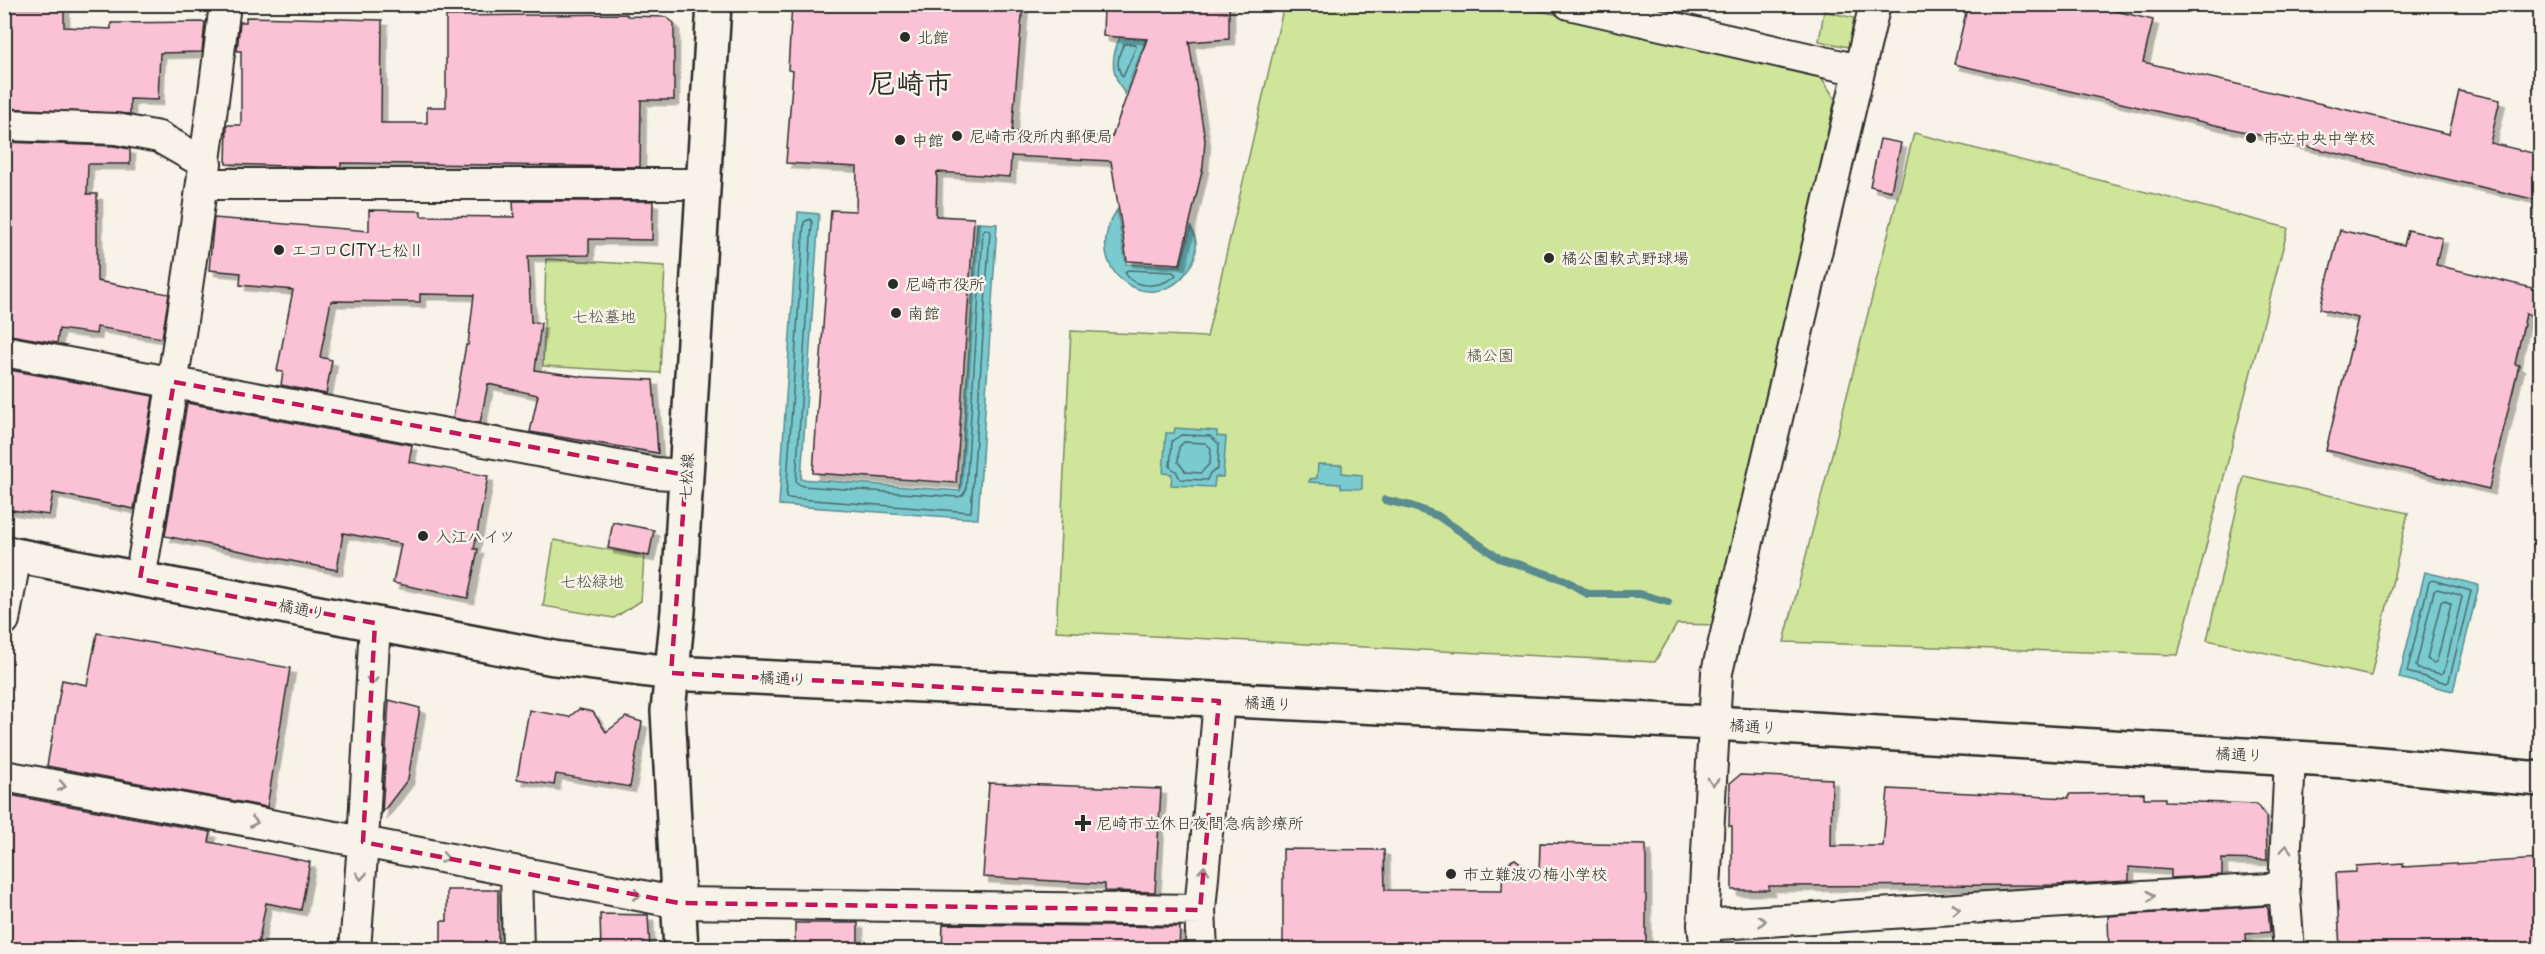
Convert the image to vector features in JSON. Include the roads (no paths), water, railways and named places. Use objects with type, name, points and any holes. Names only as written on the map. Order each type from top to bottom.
[{"type":"street","points":[[140,579],[174,382],[205,174],[225,4]]},
{"type":"street","name":"七松線","points":[[681,950],[668,711],[678,611],[714,4]]},
{"type":"street","points":[[1569,4],[1859,70]]},
{"type":"street","points":[[1875,4],[1717,672],[1705,937],[2284,888]]},
{"type":"street","points":[[4,126],[116,129],[159,137],[205,174],[702,183]]},
{"type":"street","points":[[4,351],[655,472],[686,475]]},
{"type":"street","points":[[4,620],[10,554]]},
{"type":"street","name":"橘通り","points":[[10,554],[554,658],[671,673],[1714,723],[2290,757],[2541,779]]},
{"type":"street","points":[[355,950],[375,623]]},
{"type":"street","points":[[1202,950],[1200,910],[1219,701]]},
{"type":"street","points":[[2289,950],[2284,888],[2290,757]]},
{"type":"street","points":[[4,776],[679,903],[1200,910]]},
{"type":"street","points":[[516,872],[518,950]]},
{"type":"water","points":[[1120,37],[1146,39],[1125,94],[1117,80],[1113,59]]},
{"type":"water","points":[[1117,210],[1126,264],[1181,266],[1191,227],[1196,242],[1195,257],[1190,267],[1175,283],[1158,290],[1141,290],[1125,283],[1113,270],[1106,253],[1107,233]]},
{"type":"water","points":[[798,212],[819,214],[801,479],[960,491],[977,223],[997,224],[978,519],[779,505]]},
{"type":"water","points":[[1175,428],[1217,431],[1217,436],[1226,437],[1223,477],[1215,477],[1214,487],[1171,485],[1172,474],[1163,473],[1166,433],[1174,433]]},
{"type":"water","points":[[1318,464],[1342,465],[1342,473],[1362,475],[1362,489],[1341,488],[1341,484],[1309,482],[1310,479],[1317,478]]},
{"type":"water","points":[[2425,572],[2479,585],[2453,691],[2399,678]]},
{"type":"waterway","points":[[1385,500],[1438,516],[1499,558],[1565,580],[1588,594],[1640,594],[1668,602]]},
{"type":"place","name":"北館","points":[[905,37]]},
{"type":"place","name":"尼崎市役所内郵便局","points":[[957,136]]},
{"type":"place","name":"市立中央中学校","points":[[2251,138]]},
{"type":"place","name":"中館","points":[[900,140]]},
{"type":"place","name":"エコロCITY七松Ⅱ","points":[[279,250]]},
{"type":"place","name":"橘公園軟式野球場","points":[[1549,258]]},
{"type":"place","name":"尼崎市役所","points":[[893,284]]},
{"type":"place","name":"南館","points":[[896,313]]},
{"type":"place","name":"入江ハイツ","points":[[423,536]]},
{"type":"place","name":"尼崎市立休日夜間急病診療所","points":[[1083,823]]},
{"type":"place","name":"市立難波の梅小学校","points":[[1451,874]]},
{"type":"district","name":"尼崎市","points":[[910,83]]},
{"type":"park label","name":"七松墓地","points":[[604,316]]},
{"type":"park label","name":"橘公園","points":[[1490,355]]},
{"type":"park label","name":"七松緑地","points":[[592,581]]}]
